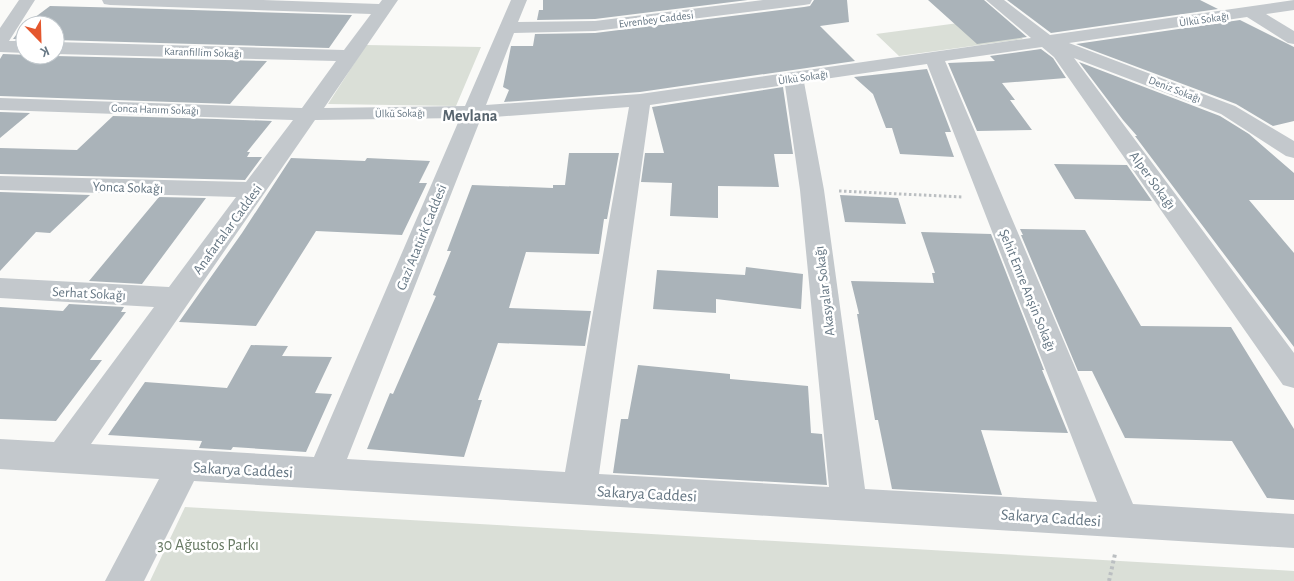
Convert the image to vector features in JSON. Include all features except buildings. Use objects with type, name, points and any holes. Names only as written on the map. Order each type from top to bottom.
[{"type":"street","points":[[0,41],[27,0]]},
{"type":"street","points":[[110,0],[387,4]]},
{"type":"street","name":"Gazi Atatürk Caddesi","points":[[324,473],[519,0]]},
{"type":"street","name":"Evrenbey Caddesi","points":[[508,28],[595,26],[804,0]]},
{"type":"street","name":"Alper Sokağı","points":[[994,0],[1048,41],[1067,61],[1294,376]]},
{"type":"street","name":"Anafartalar Caddesi","points":[[62,458],[387,4]]},
{"type":"street","name":"Ülkü Sokağı","points":[[310,114],[472,112],[640,100],[1294,5]]},
{"type":"street","points":[[1251,12],[1294,39]]},
{"type":"street","name":"Deniz Sokağı","points":[[1048,41],[1228,110],[1294,151]]},
{"type":"street","points":[[0,46],[15,47]]},
{"type":"street","name":"Karanfillim Sokağı","points":[[65,48],[350,56]]},
{"type":"street","name":"Şehit Emre Anşin Sokağı","points":[[934,58],[1122,521]]},
{"type":"street","name":"Akasyalar Sokağı","points":[[794,78],[812,190],[849,505]]},
{"type":"street","points":[[579,489],[640,100]]},
{"type":"street","name":"Gonca Hanım Sokağı","points":[[0,104],[310,114]]},
{"type":"street","points":[[1267,134],[1294,135]]},
{"type":"street","name":"Yonca Sokağı","points":[[0,183],[255,190]]},
{"type":"street","name":"Serhat Sokağı","points":[[0,288],[178,298]]},
{"type":"street","name":"Sakarya Caddesi","points":[[0,454],[1294,532]]},
{"type":"street","points":[[124,581],[184,465]]},
{"type":"path","points":[[812,190],[991,198]]},
{"type":"green space","points":[[996,18],[1023,39],[899,56],[876,34]]},
{"type":"green space","points":[[366,45],[481,47],[456,106],[328,104]]},
{"type":"green space","name":"30 Ağustos Parkı","points":[[185,507],[1294,571],[1294,581],[150,581]]},
{"type":"district","name":"Mevlana","points":[[470,115]]}]
